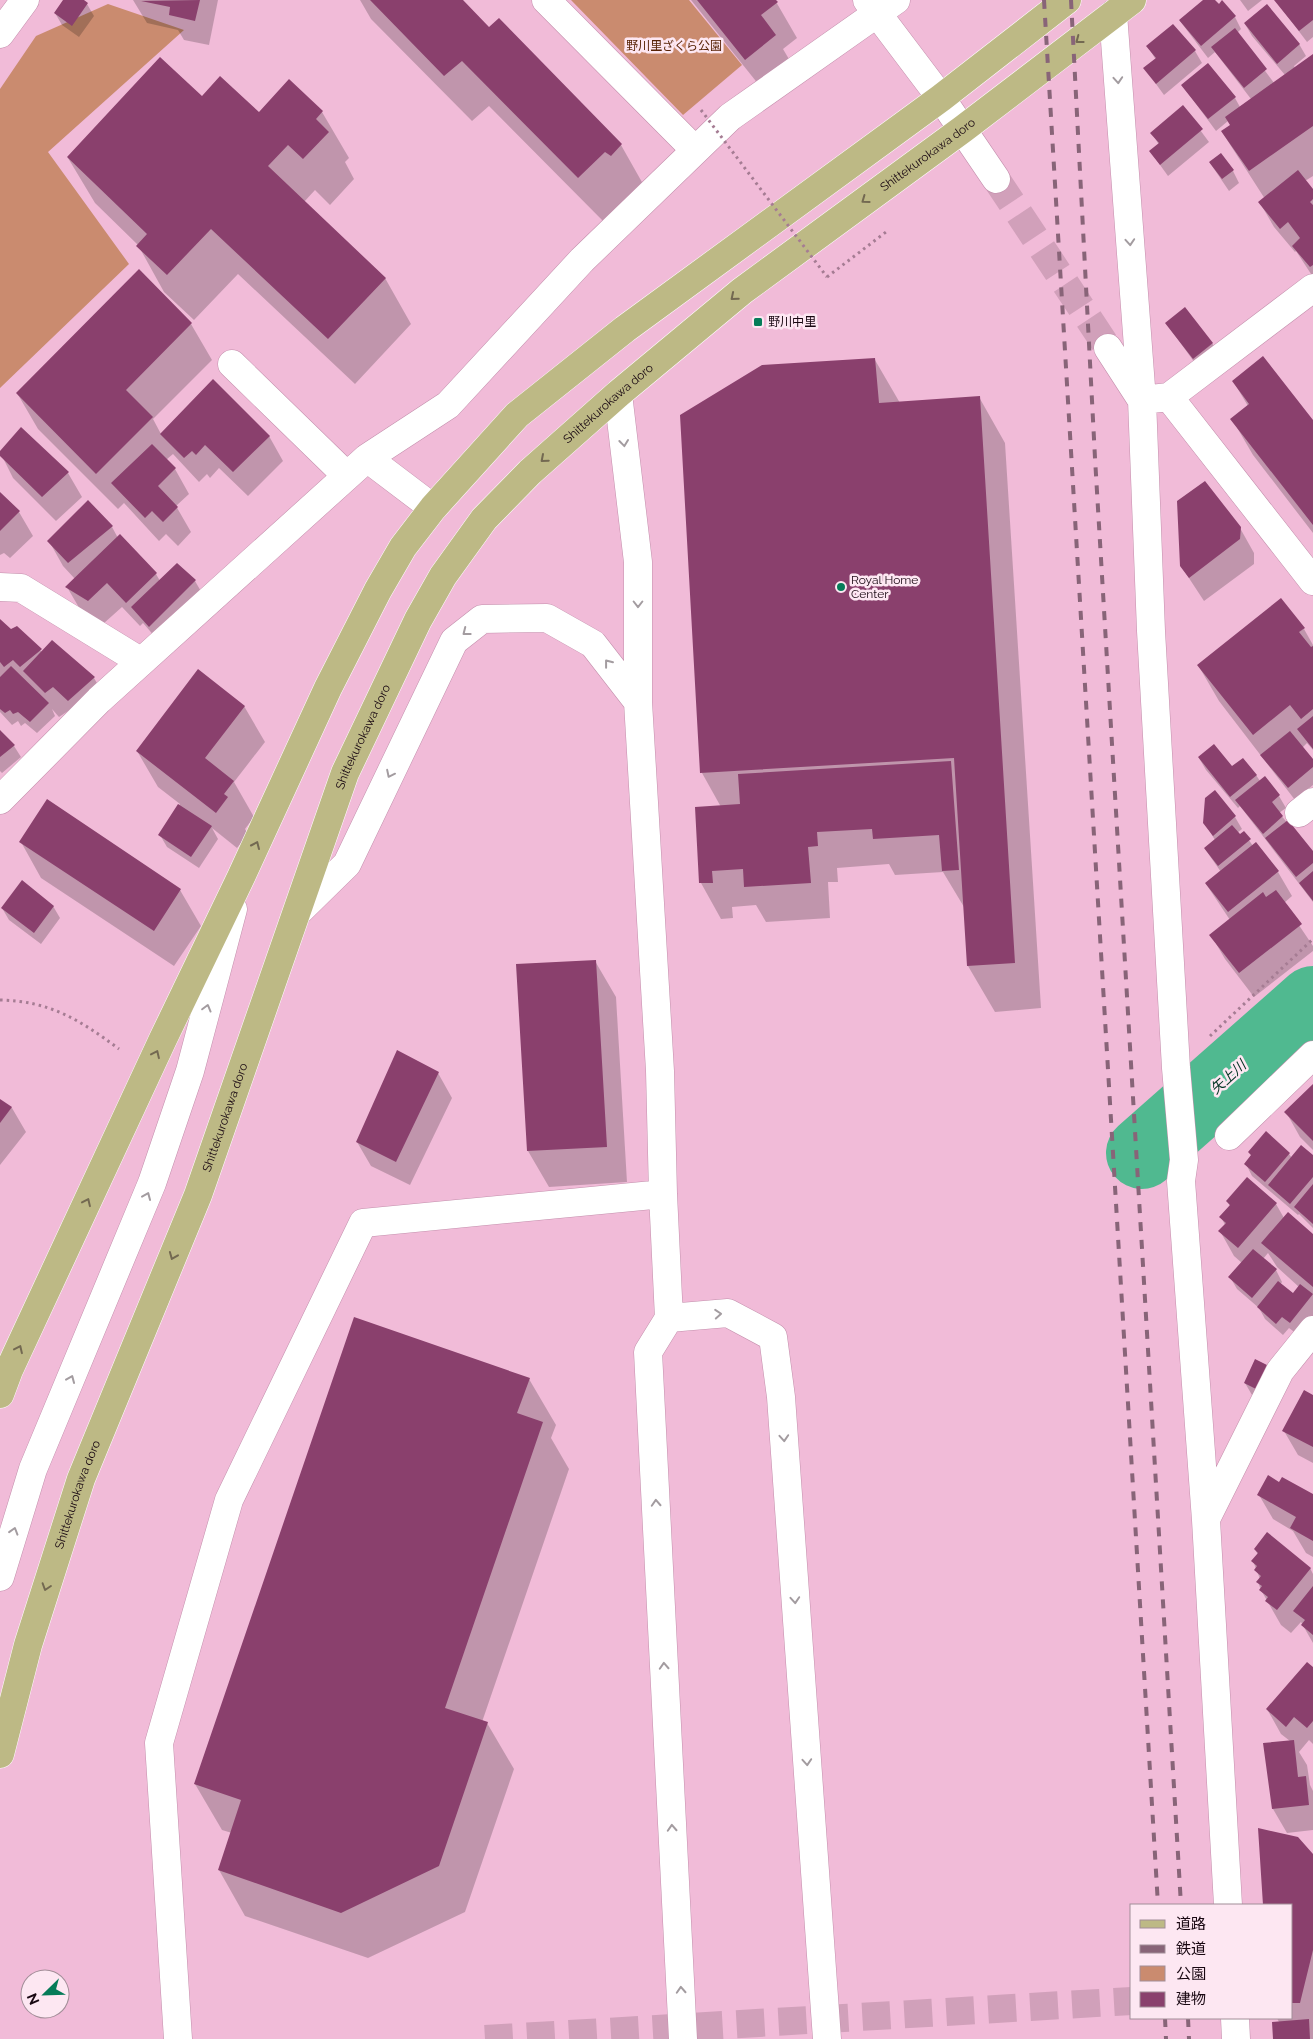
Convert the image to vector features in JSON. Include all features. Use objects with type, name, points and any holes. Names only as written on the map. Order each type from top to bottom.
[{"type":"main road","points":[[0,1394],[9,1370],[328,688],[378,590],[403,548],[433,508],[517,415],[633,323],[941,98],[1067,0]]},
{"type":"main road","name":"Shittekurokawa doro","points":[[0,1754],[28,1645],[81,1479],[198,1195],[345,773],[418,620],[443,576],[484,519],[530,472],[618,394],[742,290],[963,129],[1122,7]]},
{"type":"street","points":[[0,34],[25,0]]},
{"type":"street","points":[[546,0],[695,150]]},
{"type":"street","points":[[0,800],[140,662],[347,476],[368,458],[448,405],[582,260],[730,117],[880,5],[996,180]]},
{"type":"street","points":[[1122,7],[1142,400],[1151,641],[1177,1076],[1184,1160],[1181,1181],[1206,1520],[1228,1904]]},
{"type":"street","points":[[1142,400],[1169,397],[1313,288]]},
{"type":"street","points":[[1108,348],[1142,400]]},
{"type":"street","points":[[232,364],[347,476]]},
{"type":"street","points":[[618,394],[638,562],[638,702],[660,1071],[669,1318],[648,1352],[683,2039]]},
{"type":"street","points":[[1169,397],[1313,581]]},
{"type":"street","points":[[368,458],[433,508]]},
{"type":"street","points":[[0,587],[22,588],[140,662]]},
{"type":"street","points":[[298,912],[347,864],[454,640],[482,620],[547,618],[593,644],[638,702]]},
{"type":"street","points":[[0,1577],[33,1469],[156,1173],[190,1071],[241,877]]},
{"type":"street","points":[[1230,1136],[1313,1055]]},
{"type":"street","points":[[178,2039],[159,1743],[229,1500],[363,1223],[663,1194]]},
{"type":"street","points":[[669,1318],[728,1313],[772,1337],[780,1397],[827,2039]]},
{"type":"street","points":[[1206,1520],[1280,1371],[1313,1330]]},
{"type":"street","points":[[1235,2019],[1236,2039]]},
{"type":"path","points":[[701,110],[827,276],[886,232]]},
{"type":"path","points":[[1177,1076],[1313,939]]},
{"type":"path","points":[[0,1000],[24,1000],[50,1007],[84,1023],[121,1050]]},
{"type":"green space","name":"野川里ざくら公園","points":[[571,0],[689,0],[742,65],[683,115]]},
{"type":"green space","points":[[108,4],[184,30],[48,152],[129,264],[0,388],[0,89],[36,36]]},
{"type":"building","points":[[63,0],[84,0],[88,3],[72,26],[54,13]]},
{"type":"building","points":[[200,0],[195,21],[169,15],[170,7],[141,1]]},
{"type":"building","points":[[370,0],[463,0],[489,27],[499,18],[622,144],[611,156],[605,152],[578,178],[462,61],[444,76]]},
{"type":"building","points":[[697,0],[776,0],[778,2],[761,15],[776,35],[745,60]]},
{"type":"building","points":[[1203,0],[1215,0],[1219,4],[1222,0],[1236,16],[1201,46],[1179,20]]},
{"type":"building","points":[[1274,0],[1313,0],[1313,20],[1299,31]]},
{"type":"building","points":[[1267,4],[1300,44],[1277,64],[1244,23]]},
{"type":"building","points":[[1173,24],[1196,50],[1156,84],[1143,68],[1156,58],[1146,46]]},
{"type":"building","points":[[1235,28],[1267,69],[1244,88],[1211,47]]},
{"type":"building","points":[[1313,54],[1313,126],[1249,171],[1221,131],[1230,125],[1225,117]]},
{"type":"building","points":[[160,57],[202,96],[220,76],[259,112],[289,79],[323,111],[316,119],[329,132],[303,159],[288,145],[268,166],[386,278],[328,339],[211,229],[167,275],[136,246],[147,234],[67,157]]},
{"type":"building","points":[[1208,63],[1236,97],[1208,119],[1181,85]]},
{"type":"building","points":[[1183,105],[1203,129],[1160,165],[1149,151],[1159,143],[1150,133]]},
{"type":"building","points":[[1221,153],[1234,170],[1222,179],[1209,162]]},
{"type":"building","points":[[1298,170],[1313,189],[1313,199],[1310,202],[1313,205],[1313,265],[1310,267],[1292,246],[1300,238],[1288,222],[1280,229],[1258,202]]},
{"type":"building","points":[[139,269],[192,323],[126,390],[153,417],[96,474],[16,393]]},
{"type":"building","points":[[1185,307],[1213,343],[1193,359],[1165,323]]},
{"type":"building","points":[[1263,356],[1313,420],[1313,525],[1230,419],[1249,404],[1232,381]]},
{"type":"building","name":"Royal Home Center","points":[[875,358],[879,403],[980,396],[1015,963],[967,966],[954,758],[700,773],[680,415],[762,365]]},
{"type":"building","points":[[213,379],[270,436],[233,472],[205,445],[196,455],[192,451],[184,458],[160,434]]},
{"type":"building","points":[[21,427],[69,472],[42,497],[0,456],[0,451]]},
{"type":"building","points":[[152,444],[176,468],[158,486],[178,507],[163,522],[152,511],[145,518],[111,483]]},
{"type":"building","points":[[1205,481],[1241,527],[1240,539],[1189,578],[1180,566],[1177,501]]},
{"type":"building","points":[[0,492],[20,511],[0,531]]},
{"type":"building","points":[[88,500],[113,526],[68,563],[47,541]]},
{"type":"building","points":[[120,534],[157,573],[126,603],[107,583],[88,601],[65,587]]},
{"type":"building","points":[[177,563],[196,580],[149,627],[131,607]]},
{"type":"building","points":[[1281,598],[1305,628],[1299,632],[1311,647],[1313,646],[1313,709],[1301,719],[1290,705],[1253,735],[1197,665]]},
{"type":"building","points":[[0,619],[11,629],[17,626],[42,649],[20,667],[13,660],[4,667],[0,662]]},
{"type":"building","points":[[52,640],[95,677],[68,701],[53,687],[45,693],[23,671]]},
{"type":"building","points":[[11,666],[49,703],[30,722],[18,712],[13,714],[10,710],[5,713],[0,709],[0,677]]},
{"type":"building","points":[[198,669],[245,706],[205,758],[234,781],[224,794],[228,797],[216,813],[136,751]]},
{"type":"building","points":[[1313,716],[1313,749],[1297,729]]},
{"type":"building","points":[[0,730],[15,745],[0,757]]},
{"type":"building","points":[[1290,731],[1313,759],[1313,767],[1288,788],[1260,755]]},
{"type":"building","points":[[1214,744],[1232,766],[1243,758],[1257,775],[1230,797],[1198,757]]},
{"type":"building","points":[[951,761],[959,870],[942,871],[939,835],[873,839],[872,829],[817,832],[818,846],[808,847],[811,883],[744,887],[743,869],[712,871],[713,883],[699,883],[695,807],[740,804],[738,774]]},
{"type":"building","points":[[1265,776],[1280,795],[1272,802],[1283,816],[1263,834],[1235,800]]},
{"type":"building","points":[[1215,790],[1236,816],[1213,836],[1203,823],[1205,798]]},
{"type":"building","points":[[47,799],[181,889],[154,931],[19,842]]},
{"type":"building","points":[[178,804],[212,826],[191,857],[158,835]]},
{"type":"building","points":[[1288,820],[1313,851],[1313,863],[1296,877],[1265,838]]},
{"type":"building","points":[[1232,825],[1240,834],[1244,831],[1251,839],[1218,866],[1204,848]]},
{"type":"building","points":[[1256,842],[1279,871],[1228,912],[1205,883]]},
{"type":"building","points":[[1313,871],[1313,901],[1299,883]]},
{"type":"building","points":[[22,880],[54,906],[34,933],[1,908]]},
{"type":"building","points":[[1276,890],[1302,924],[1239,973],[1209,935],[1263,892],[1266,897]]},
{"type":"building","points":[[596,960],[607,1147],[527,1151],[516,964]]},
{"type":"building","points":[[397,1050],[439,1072],[396,1162],[356,1142]]},
{"type":"building","points":[[1313,1084],[1313,1141],[1284,1112]]},
{"type":"building","points":[[0,1099],[12,1107],[0,1123]]},
{"type":"building","points":[[1266,1131],[1290,1153],[1265,1182],[1244,1164],[1251,1155],[1248,1152]]},
{"type":"building","points":[[1301,1145],[1313,1155],[1313,1177],[1290,1204],[1268,1185]]},
{"type":"building","points":[[1247,1177],[1277,1203],[1238,1248],[1218,1231],[1226,1223],[1219,1217],[1230,1205],[1226,1201]]},
{"type":"building","points":[[1313,1184],[1313,1224],[1294,1207]]},
{"type":"building","points":[[1288,1212],[1313,1234],[1313,1287],[1261,1243]]},
{"type":"building","points":[[1253,1249],[1277,1269],[1252,1298],[1228,1277]]},
{"type":"building","points":[[1278,1281],[1293,1293],[1300,1284],[1313,1294],[1290,1323],[1282,1317],[1276,1324],[1257,1307]]},
{"type":"building","points":[[354,1317],[530,1378],[517,1413],[543,1422],[445,1708],[488,1722],[439,1866],[341,1913],[218,1870],[241,1800],[194,1784]]},
{"type":"building","points":[[1255,1359],[1267,1365],[1256,1389],[1244,1383]]},
{"type":"building","points":[[1304,1390],[1313,1395],[1313,1447],[1282,1431]]},
{"type":"building","points":[[1268,1475],[1279,1482],[1282,1477],[1313,1494],[1313,1541],[1290,1528],[1296,1517],[1257,1495]]},
{"type":"building","points":[[1267,1532],[1311,1568],[1277,1610],[1265,1601],[1268,1597],[1259,1590],[1262,1586],[1256,1582],[1261,1576],[1254,1570],[1257,1566],[1251,1561],[1258,1553],[1254,1549]]},
{"type":"building","points":[[1313,1586],[1313,1635],[1301,1625],[1305,1620],[1293,1611]]},
{"type":"building","points":[[1307,1662],[1313,1667],[1313,1721],[1307,1728],[1294,1717],[1286,1727],[1266,1709]]},
{"type":"building","points":[[1294,1740],[1298,1777],[1306,1776],[1309,1805],[1272,1809],[1263,1743]]},
{"type":"building","points":[[1258,1828],[1298,1837],[1313,1854],[1313,1950],[1300,2003],[1293,2003],[1293,1904],[1263,1904]]},
{"type":"building","points":[[1309,2019],[1310,2039],[1273,2039],[1272,2022]]},
{"type":"waterway","name":"矢上川","points":[[1142,1153],[1313,1002]]},
{"type":"tunnel","points":[[996,179],[1108,348]]},
{"type":"tunnel","points":[[485,2039],[1130,2001]]},
{"type":"railway","points":[[1044,0],[1158,1904]]},
{"type":"railway","points":[[1071,0],[1095,458],[1181,1904]]},
{"type":"railway","points":[[1165,2019],[1166,2039]]},
{"type":"railway","points":[[1188,2019],[1189,2039]]},
{"type":"place","name":"野川中里","points":[[758,322]]},
{"type":"place","name":"Royal Home Center","points":[[841,587]]}]
